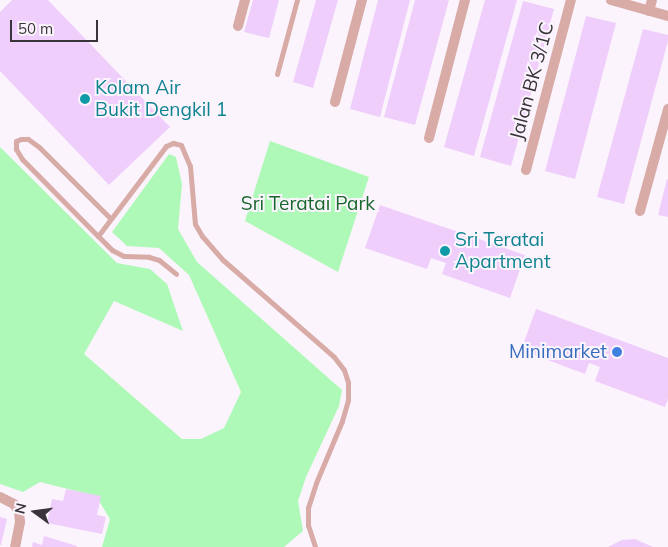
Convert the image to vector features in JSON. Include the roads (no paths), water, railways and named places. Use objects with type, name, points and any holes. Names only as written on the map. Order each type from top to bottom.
[{"type":"street","points":[[238,26],[245,0]]},
{"type":"street","points":[[335,102],[362,0]]},
{"type":"street","points":[[429,138],[465,0]]},
{"type":"street","name":"Jalan BK 3/1C","points":[[526,170],[571,0]]},
{"type":"street","points":[[611,0],[668,16]]},
{"type":"street","points":[[649,11],[652,0]]},
{"type":"street","points":[[640,211],[668,109]]},
{"type":"street","points":[[0,498],[14,504],[20,512],[16,547]]},
{"type":"lane","points":[[277,74],[297,0]]},
{"type":"lane","points":[[110,218],[39,147],[28,139],[21,139],[16,142],[16,150],[22,159],[112,250],[124,256],[149,257],[159,260],[176,274]]},
{"type":"lane","points":[[98,236],[166,146],[173,143],[180,145],[190,166],[195,224],[202,236],[223,260],[334,357],[344,370],[348,382],[348,400],[342,421],[316,483],[308,508],[308,525],[315,547]]},
{"type":"place","name":"Kolam Air Bukit Dengkil 1","points":[[85,99]]},
{"type":"place","name":"Sri Teratai Apartment","points":[[445,251]]},
{"type":"place","name":"Minimarket","points":[[617,352]]},
{"type":"park label","name":"Sri Teratai Park","points":[[308,204]]}]
